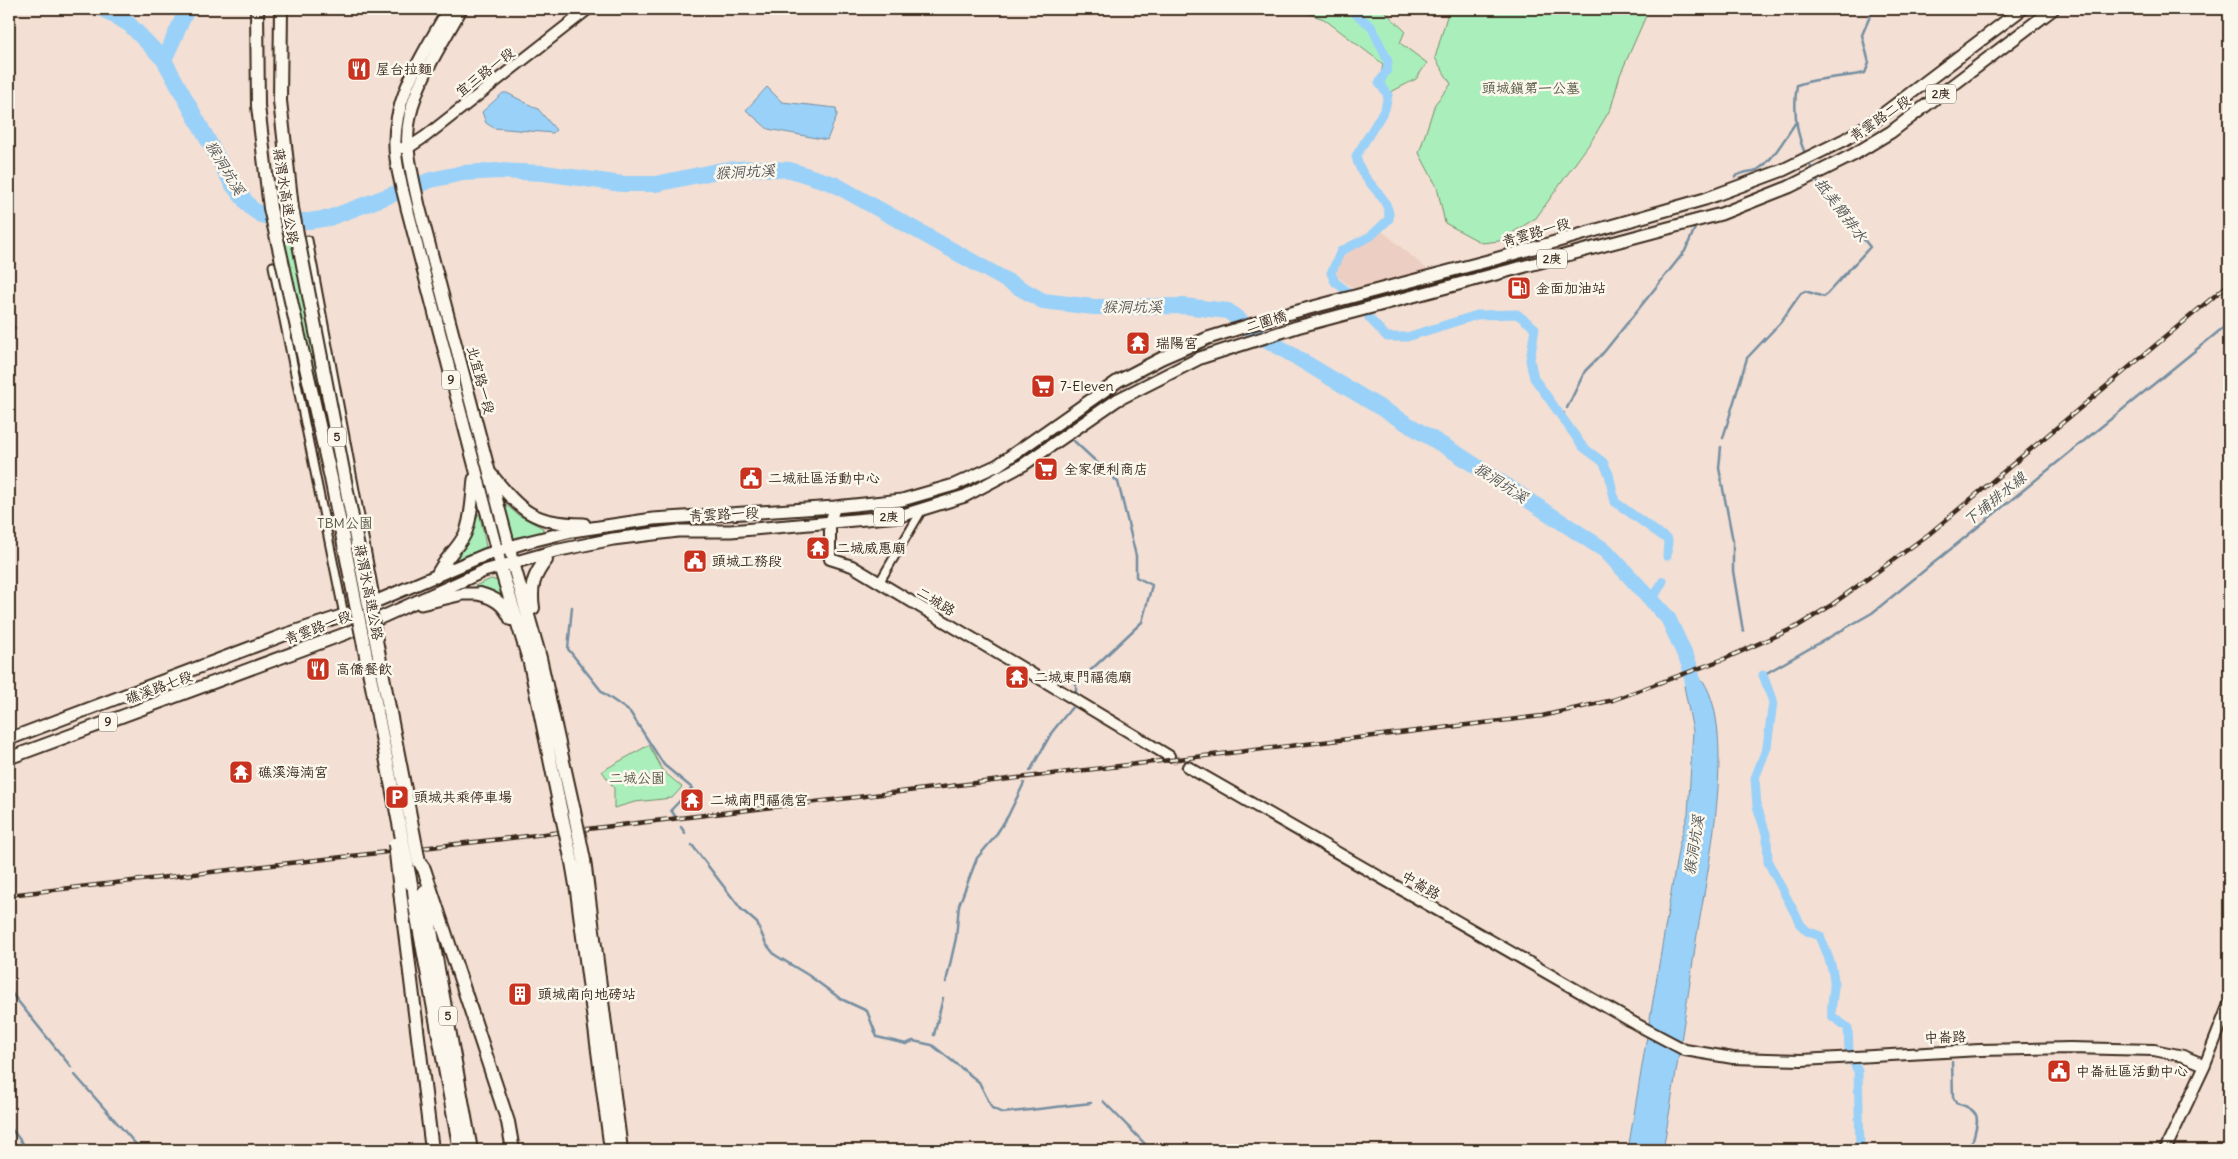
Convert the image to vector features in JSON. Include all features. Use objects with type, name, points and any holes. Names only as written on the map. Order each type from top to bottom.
[{"type":"highway","name":"蔣渭水高速公路","points":[[257,9],[258,106],[270,208],[331,478],[385,762],[420,883],[471,1150]]},
{"type":"highway","name":"蔣渭水高速公路","points":[[281,9],[280,101],[292,208],[419,862],[420,883],[460,1150]]},
{"type":"highway","points":[[550,556],[535,574],[531,593],[535,660],[561,812],[578,861],[578,897],[611,1150]]},
{"type":"highway","points":[[513,563],[535,660],[574,811],[578,861],[616,1116],[623,1150]]},
{"type":"highway","points":[[500,566],[535,660]]},
{"type":"highway","points":[[480,594],[497,600],[506,608],[535,660]]},
{"type":"highway","points":[[385,762],[432,1150]]},
{"type":"highway","points":[[420,883],[508,1122],[513,1150]]},
{"type":"main road","name":"9","points":[[395,148],[397,118],[401,99],[449,9]]},
{"type":"main road","name":"9","points":[[408,148],[410,115],[417,90],[462,9]]},
{"type":"main road","name":"青雲路二段","points":[[1783,170],[1816,154],[1874,120],[2022,9]]},
{"type":"main road","name":"青雲路二段","points":[[1313,323],[1713,216],[1789,187],[1824,170],[1891,132],[2052,9]]},
{"type":"main road","name":"北宜路一段","points":[[395,148],[407,208],[497,552]]},
{"type":"main road","name":"北宜路一段","points":[[408,148],[419,206],[513,563]]},
{"type":"main road","name":"青雲路一段","points":[[1293,312],[1495,260],[1705,200],[1783,170]]},
{"type":"main road","name":"二圍橋","points":[[1208,338],[1293,312]]},
{"type":"main road","name":"二圍橋","points":[[1227,348],[1313,323]]},
{"type":"main road","name":"青雲路一段","points":[[194,670],[284,635],[344,615],[497,552],[572,532],[653,519],[834,508],[902,500],[954,485],[998,465],[1118,381],[1162,358],[1208,338]]},
{"type":"main road","name":"青雲路一段","points":[[207,685],[347,633],[484,571],[500,566],[550,556],[613,539],[678,532],[730,531],[900,516],[965,496],[994,482],[1045,450],[1117,400],[1170,371],[1227,348]]},
{"type":"main road","points":[[489,471],[515,503],[536,517],[561,523],[608,525]]},
{"type":"main road","points":[[436,577],[439,569],[449,559],[464,535],[469,521],[475,472]]},
{"type":"main road","name":"9","points":[[497,552],[500,566]]},
{"type":"main road","points":[[405,606],[462,594],[480,594]]},
{"type":"main road","name":"礁溪路七段","points":[[9,739],[194,670]]},
{"type":"main road","name":"礁溪路七段","points":[[9,758],[207,685]]},
{"type":"street","name":"宜三路一段","points":[[408,148],[426,136],[588,9]]},
{"type":"street","points":[[395,148],[408,148]]},
{"type":"street","points":[[308,240],[376,602]]},
{"type":"street","points":[[272,266],[344,615]]},
{"type":"street","name":"二城路","points":[[834,508],[830,523],[830,559],[852,566],[1169,756]]},
{"type":"street","points":[[879,582],[922,510]]},
{"type":"street","points":[[775,511],[776,526]]},
{"type":"street","name":"中崙路","points":[[1188,767],[1642,1028],[1685,1050],[1733,1058],[1802,1060],[1980,1050],[2154,1050],[2183,1056],[2205,1065]]},
{"type":"street","points":[[2165,1150],[2205,1065],[2229,1004]]},
{"type":"shaded area","points":[[1381,230],[1428,270],[1356,290],[1336,276],[1338,264],[1343,256]]},
{"type":"green space","points":[[1303,9],[1382,9],[1405,31],[1400,43],[1427,63],[1416,79],[1385,95],[1379,85],[1383,64],[1324,19],[1309,14]]},
{"type":"green space","name":"頭城鎮第一公墓","points":[[1449,9],[1649,9],[1620,75],[1611,108],[1592,140],[1536,218],[1499,241],[1482,243],[1445,223],[1437,187],[1419,153],[1435,104],[1451,84],[1435,58]]},
{"type":"green space","points":[[271,235],[304,246],[333,399],[309,423]]},
{"type":"green space","points":[[504,503],[518,515],[543,528],[543,532],[511,540]]},
{"type":"green space","points":[[478,514],[480,515],[486,547],[464,559],[456,556],[466,543]]},
{"type":"green space","points":[[491,579],[498,581],[508,607],[474,589],[475,586]]},
{"type":"green space","name":"二城公園","points":[[649,745],[663,771],[682,787],[672,798],[635,802],[614,808],[614,788],[602,771]]},
{"type":"water","points":[[767,87],[782,102],[836,108],[837,115],[827,140],[768,129],[746,110]]},
{"type":"water","points":[[503,93],[507,93],[538,109],[556,130],[553,133],[494,128],[486,123],[482,112]]},
{"type":"water","points":[[1703,681],[1713,705],[1718,735],[1719,770],[1712,845],[1676,1072],[1663,1150],[1628,1150],[1679,845],[1688,814],[1693,731],[1684,686]]},
{"type":"waterway","name":"猴洞坑溪","points":[[103,9],[129,24],[164,60],[232,184],[251,208],[261,215],[284,221],[309,221],[329,218],[431,180],[463,173],[498,171],[544,173],[622,184],[656,184],[722,170],[754,168],[790,170],[834,184],[1043,301],[1094,307],[1183,306],[1228,311],[1254,332],[1456,453],[1606,551],[1668,618],[1690,666],[1697,705]]},
{"type":"waterway","points":[[164,60],[187,9]]},
{"type":"waterway","points":[[1347,291],[1335,282],[1331,273],[1341,251],[1371,236],[1389,219],[1385,203],[1359,166],[1356,156],[1385,109],[1388,95],[1379,83],[1387,70],[1388,61],[1371,26],[1349,9]]},
{"type":"waterway","name":"抵美簡排水","points":[[1806,156],[1796,121],[1797,85],[1814,80],[1865,73],[1869,63],[1862,35],[1873,9]]},
{"type":"waterway","points":[[1735,177],[1740,173],[1757,170],[1763,166],[1779,148],[1796,122]]},
{"type":"waterway","name":"抵美簡排水","points":[[1808,161],[1813,172]]},
{"type":"waterway","name":"抵美簡排水","points":[[1723,438],[1747,358],[1780,323],[1801,293],[1805,291],[1824,297],[1870,247],[1815,177]]},
{"type":"waterway","points":[[1567,408],[1585,371],[1604,352],[1685,251],[1695,228]]},
{"type":"waterway","points":[[1369,318],[1387,337],[1407,337],[1477,315],[1517,314],[1535,328],[1530,360],[1534,378],[1583,447],[1603,462],[1609,474],[1615,502],[1668,540],[1667,556]]},
{"type":"waterway","points":[[9,322],[15,328]]},
{"type":"waterway","name":"下埔排水線","points":[[1763,675],[1872,613],[2229,323]]},
{"type":"waterway","points":[[1561,419],[1564,413]]},
{"type":"waterway","points":[[1074,441],[1118,482],[1136,556],[1136,577],[1152,585],[1142,622],[1076,684],[1076,694]]},
{"type":"waterway","name":"抵美簡排水","points":[[1721,447],[1719,468],[1733,541],[1733,571],[1743,631]]},
{"type":"waterway","points":[[1653,599],[1663,581]]},
{"type":"waterway","points":[[572,607],[568,649],[603,693],[630,712],[664,765],[692,788],[671,810],[675,816]]},
{"type":"waterway","name":"抵美簡排水","points":[[1763,675],[1773,702],[1767,747],[1755,778],[1757,806],[1767,837],[1768,862],[1801,925],[1807,931],[1820,936],[1829,958],[1833,975],[1832,1016],[1848,1028],[1849,1051]]},
{"type":"waterway","points":[[1030,771],[1052,732],[1073,706],[1074,701]]},
{"type":"waterway","points":[[946,982],[956,938],[959,905],[977,858],[994,838],[1008,816],[1024,783]]},
{"type":"waterway","points":[[681,827],[685,833]]},
{"type":"waterway","points":[[692,845],[741,909],[757,923],[766,944],[775,955],[808,975],[841,999],[867,1011],[877,1037],[906,1044],[913,1041],[932,1045],[979,1082],[992,1108],[1003,1113],[1091,1103]]},
{"type":"waterway","points":[[9,990],[71,1067]]},
{"type":"waterway","points":[[934,1035],[943,998]]},
{"type":"waterway","name":"抵美簡排水","points":[[1852,1060],[1858,1071],[1860,1150]]},
{"type":"waterway","points":[[1952,1062],[1953,1097],[1956,1103],[1973,1111],[1976,1115],[1977,1120],[1971,1150]]},
{"type":"waterway","points":[[75,1075],[141,1150]]},
{"type":"waterway","points":[[1103,1101],[1151,1150]]},
{"type":"waterway","points":[[9,1126],[28,1150]]},
{"type":"tunnel","points":[[1169,756],[1188,767]]},
{"type":"railway","points":[[9,895],[528,836],[1542,716],[1613,700],[1724,659],[1796,627],[1830,606],[1929,534],[2229,284]]},
{"type":"place","name":"屋台拉麵","points":[[359,69]]},
{"type":"place","name":"金面加油站","points":[[1519,288]]},
{"type":"place","name":"瑞陽宮","points":[[1138,343]]},
{"type":"place","name":"7-Eleven","points":[[1043,386]]},
{"type":"place","name":"全家便利商店","points":[[1046,469]]},
{"type":"place","name":"二城社區活動中心","points":[[751,478]]},
{"type":"place","name":"二城威惠廟","points":[[818,548]]},
{"type":"place","name":"頭城工務段","points":[[695,561]]},
{"type":"place","name":"高僑餐飲","points":[[318,669]]},
{"type":"place","name":"二城東門福德廟","points":[[1017,677]]},
{"type":"place","name":"礁溪海湳宮","points":[[241,772]]},
{"type":"place","name":"頭城共乘停車場","points":[[397,797]]},
{"type":"place","name":"二城南門福德宮","points":[[692,800]]},
{"type":"place","name":"頭城南向地磅站","points":[[520,994]]},
{"type":"place","name":"中崙社區活動中心","points":[[2059,1071]]},
{"type":"park label","name":"TBM公園","points":[[345,523]]}]
